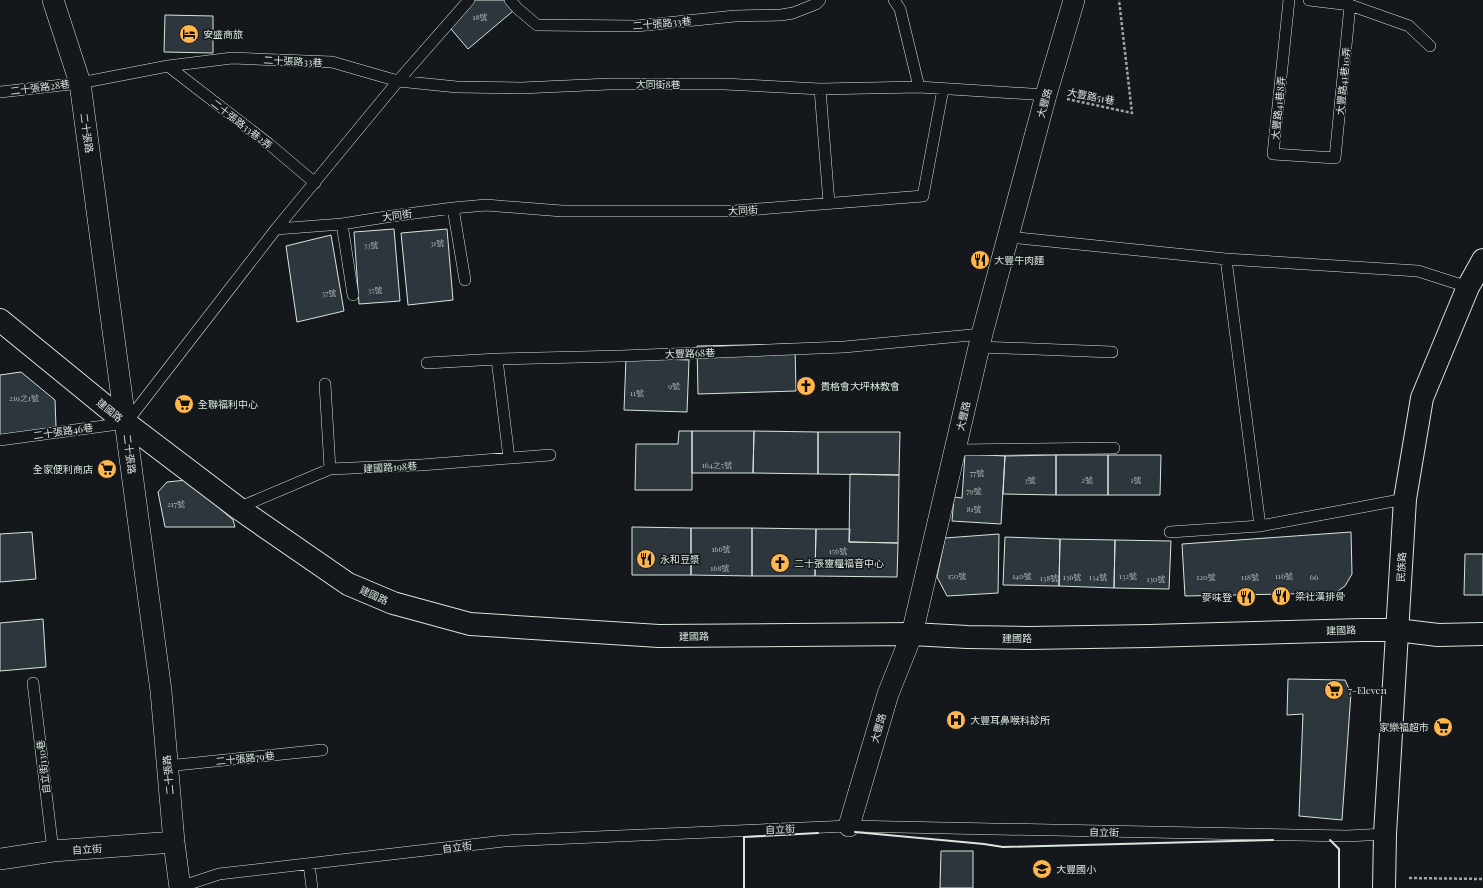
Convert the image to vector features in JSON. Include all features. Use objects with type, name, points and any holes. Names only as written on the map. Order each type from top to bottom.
[{"type":"street","name":"二十張路","points":[[53,0],[80,82],[161,691],[174,842],[180,887]]},
{"type":"street","name":"大豐路","points":[[849,829],[888,694],[912,634],[981,341],[1046,95],[1074,0]]},
{"type":"street","name":"民族路","points":[[1384,888],[1385,834],[1405,499],[1422,398],[1468,287],[1483,260]]},
{"type":"street","name":"建國路","points":[[0,320],[126,423],[238,508],[348,584],[393,603],[470,624],[659,636],[912,634],[967,638],[1029,638],[1362,630],[1397,630],[1438,635],[1483,634]]},
{"type":"street","name":"自立街","points":[[0,859],[52,851],[174,842]]},
{"type":"lane","points":[[126,423],[276,229],[398,81],[469,0]]},
{"type":"lane","name":"二十張路33巷","points":[[510,0],[537,25],[636,26],[735,16],[781,15],[793,13],[816,4],[820,0]]},
{"type":"lane","points":[[894,0],[900,9],[919,87],[1046,95]]},
{"type":"lane","name":"大豐路41巷8弄","points":[[1289,0],[1273,154],[1335,158]]},
{"type":"lane","points":[[1309,0],[1350,5],[1409,26],[1430,46]]},
{"type":"lane","name":"大豐路41巷10弄","points":[[1335,158],[1350,5]]},
{"type":"lane","name":"二十張路33巷","points":[[80,82],[168,66],[232,58],[332,62],[398,81]]},
{"type":"lane","name":"二十張路33巷2弄","points":[[168,66],[269,144],[315,183]]},
{"type":"lane","name":"大同街8巷","points":[[398,81],[457,87],[521,88],[610,84],[724,84],[820,88],[919,87]]},
{"type":"lane","name":"二十張路28巷","points":[[0,92],[80,82]]},
{"type":"lane","points":[[820,88],[829,203]]},
{"type":"lane","name":"大同街","points":[[276,229],[342,224],[392,216],[486,205],[562,211],[734,211],[924,196],[943,89]]},
{"type":"lane","points":[[453,208],[465,280]]},
{"type":"lane","points":[[342,224],[353,295]]},
{"type":"lane","points":[[1008,237],[1226,259],[1418,271],[1468,287]]},
{"type":"lane","points":[[1226,259],[1260,526]]},
{"type":"lane","name":"大豐路68巷","points":[[427,363],[497,359],[621,356],[981,341],[1112,352]]},
{"type":"lane","points":[[497,359],[509,458]]},
{"type":"lane","points":[[325,384],[330,469]]},
{"type":"lane","name":"二十張路46巷","points":[[0,440],[126,423]]},
{"type":"lane","points":[[955,450],[1114,448]]},
{"type":"lane","name":"建國路198巷","points":[[238,508],[330,469],[421,465],[550,455]]},
{"type":"lane","points":[[1170,532],[1260,526],[1405,499]]},
{"type":"lane","name":"自立街130巷","points":[[33,684],[52,851]]},
{"type":"lane","name":"二十張路79巷","points":[[168,766],[322,750]]},
{"type":"lane","name":"自立街","points":[[180,887],[219,874],[504,841],[849,829],[1332,836],[1385,834]]},
{"type":"lane","points":[[309,864],[312,888]]},
{"type":"path","name":"大豐路51巷","points":[[1046,95],[1132,112],[1119,0]]},
{"type":"path","points":[[1409,878],[1483,879]]},
{"type":"building","points":[[474,0],[514,0],[519,6],[468,49],[446,23]]},
{"type":"building","name":"安盛商旅","points":[[165,15],[213,16],[213,53],[164,52]]},
{"type":"building","points":[[394,229],[400,301],[359,304],[354,232]]},
{"type":"building","points":[[447,229],[453,300],[408,305],[401,233]]},
{"type":"building","points":[[331,235],[344,311],[297,322],[286,246]]},
{"type":"building","points":[[795,344],[796,391],[698,394],[697,346]]},
{"type":"building","points":[[626,358],[689,360],[687,412],[624,410]]},
{"type":"building","points":[[21,372],[55,400],[56,427],[0,436],[0,375]]},
{"type":"building","points":[[679,431],[692,431],[692,490],[635,490],[636,444],[678,444]]},
{"type":"building","points":[[692,431],[754,431],[753,473],[692,473]]},
{"type":"building","points":[[754,431],[818,432],[818,474],[753,473]]},
{"type":"building","points":[[818,432],[900,432],[899,475],[818,474]]},
{"type":"building","points":[[965,454],[1005,456],[1001,524],[952,521],[954,497],[962,498]]},
{"type":"building","points":[[1056,455],[1056,495],[1003,494],[1005,456]]},
{"type":"building","points":[[1056,455],[1108,455],[1108,495],[1056,495]]},
{"type":"building","points":[[1108,455],[1161,455],[1160,495],[1108,495]]},
{"type":"building","points":[[850,474],[899,475],[898,543],[849,542]]},
{"type":"building","points":[[187,480],[233,520],[235,527],[165,527],[158,492],[167,482]]},
{"type":"building","points":[[632,527],[691,528],[691,575],[632,575]]},
{"type":"building","points":[[691,528],[752,528],[752,576],[691,575]]},
{"type":"building","points":[[752,528],[816,529],[815,576],[752,576]]},
{"type":"building","points":[[816,529],[850,529],[849,542],[898,543],[897,577],[815,576]]},
{"type":"building","points":[[32,532],[36,579],[0,582],[0,534]]},
{"type":"building","points":[[1351,532],[1352,574],[1345,586],[1335,593],[1185,596],[1182,544]]},
{"type":"building","points":[[999,534],[998,593],[947,596],[937,577],[945,538]]},
{"type":"building","points":[[1005,537],[1060,539],[1059,586],[1003,585]]},
{"type":"building","points":[[1060,539],[1115,540],[1114,588],[1059,586]]},
{"type":"building","points":[[1115,540],[1171,541],[1169,589],[1114,588]]},
{"type":"building","points":[[1465,554],[1483,554],[1483,595],[1464,595]]},
{"type":"building","points":[[43,619],[46,667],[0,671],[0,623]]},
{"type":"building","points":[[1288,679],[1345,680],[1351,693],[1342,820],[1299,816],[1303,714],[1287,715]]},
{"type":"building","points":[[941,851],[973,851],[973,888],[940,888]]},
{"type":"wall","points":[[855,832],[1003,847],[1273,840]]},
{"type":"wall","points":[[744,888],[744,837],[818,833]]},
{"type":"wall","points":[[1330,840],[1339,849],[1339,888]]},
{"type":"place","name":"安盛商旅","points":[[189,34]]},
{"type":"place","name":"大豐牛肉麵","points":[[980,260]]},
{"type":"place","name":"貴格會大坪林教會","points":[[806,386]]},
{"type":"place","name":"全聯福利中心","points":[[184,404]]},
{"type":"place","name":"全家便利商店","points":[[107,469]]},
{"type":"place","name":"永和豆漿","points":[[646,559]]},
{"type":"place","name":"二十張靈糧福音中心","points":[[780,563]]},
{"type":"place","name":"梁社漢排骨","points":[[1281,596]]},
{"type":"place","name":"麥味登","points":[[1246,597]]},
{"type":"place","name":"7-Eleven","points":[[1334,690]]},
{"type":"place","name":"大豐耳鼻喉科診所","points":[[956,720]]},
{"type":"place","name":"家樂福超市","points":[[1443,727]]},
{"type":"place","name":"大豐國小","points":[[1042,869]]}]
